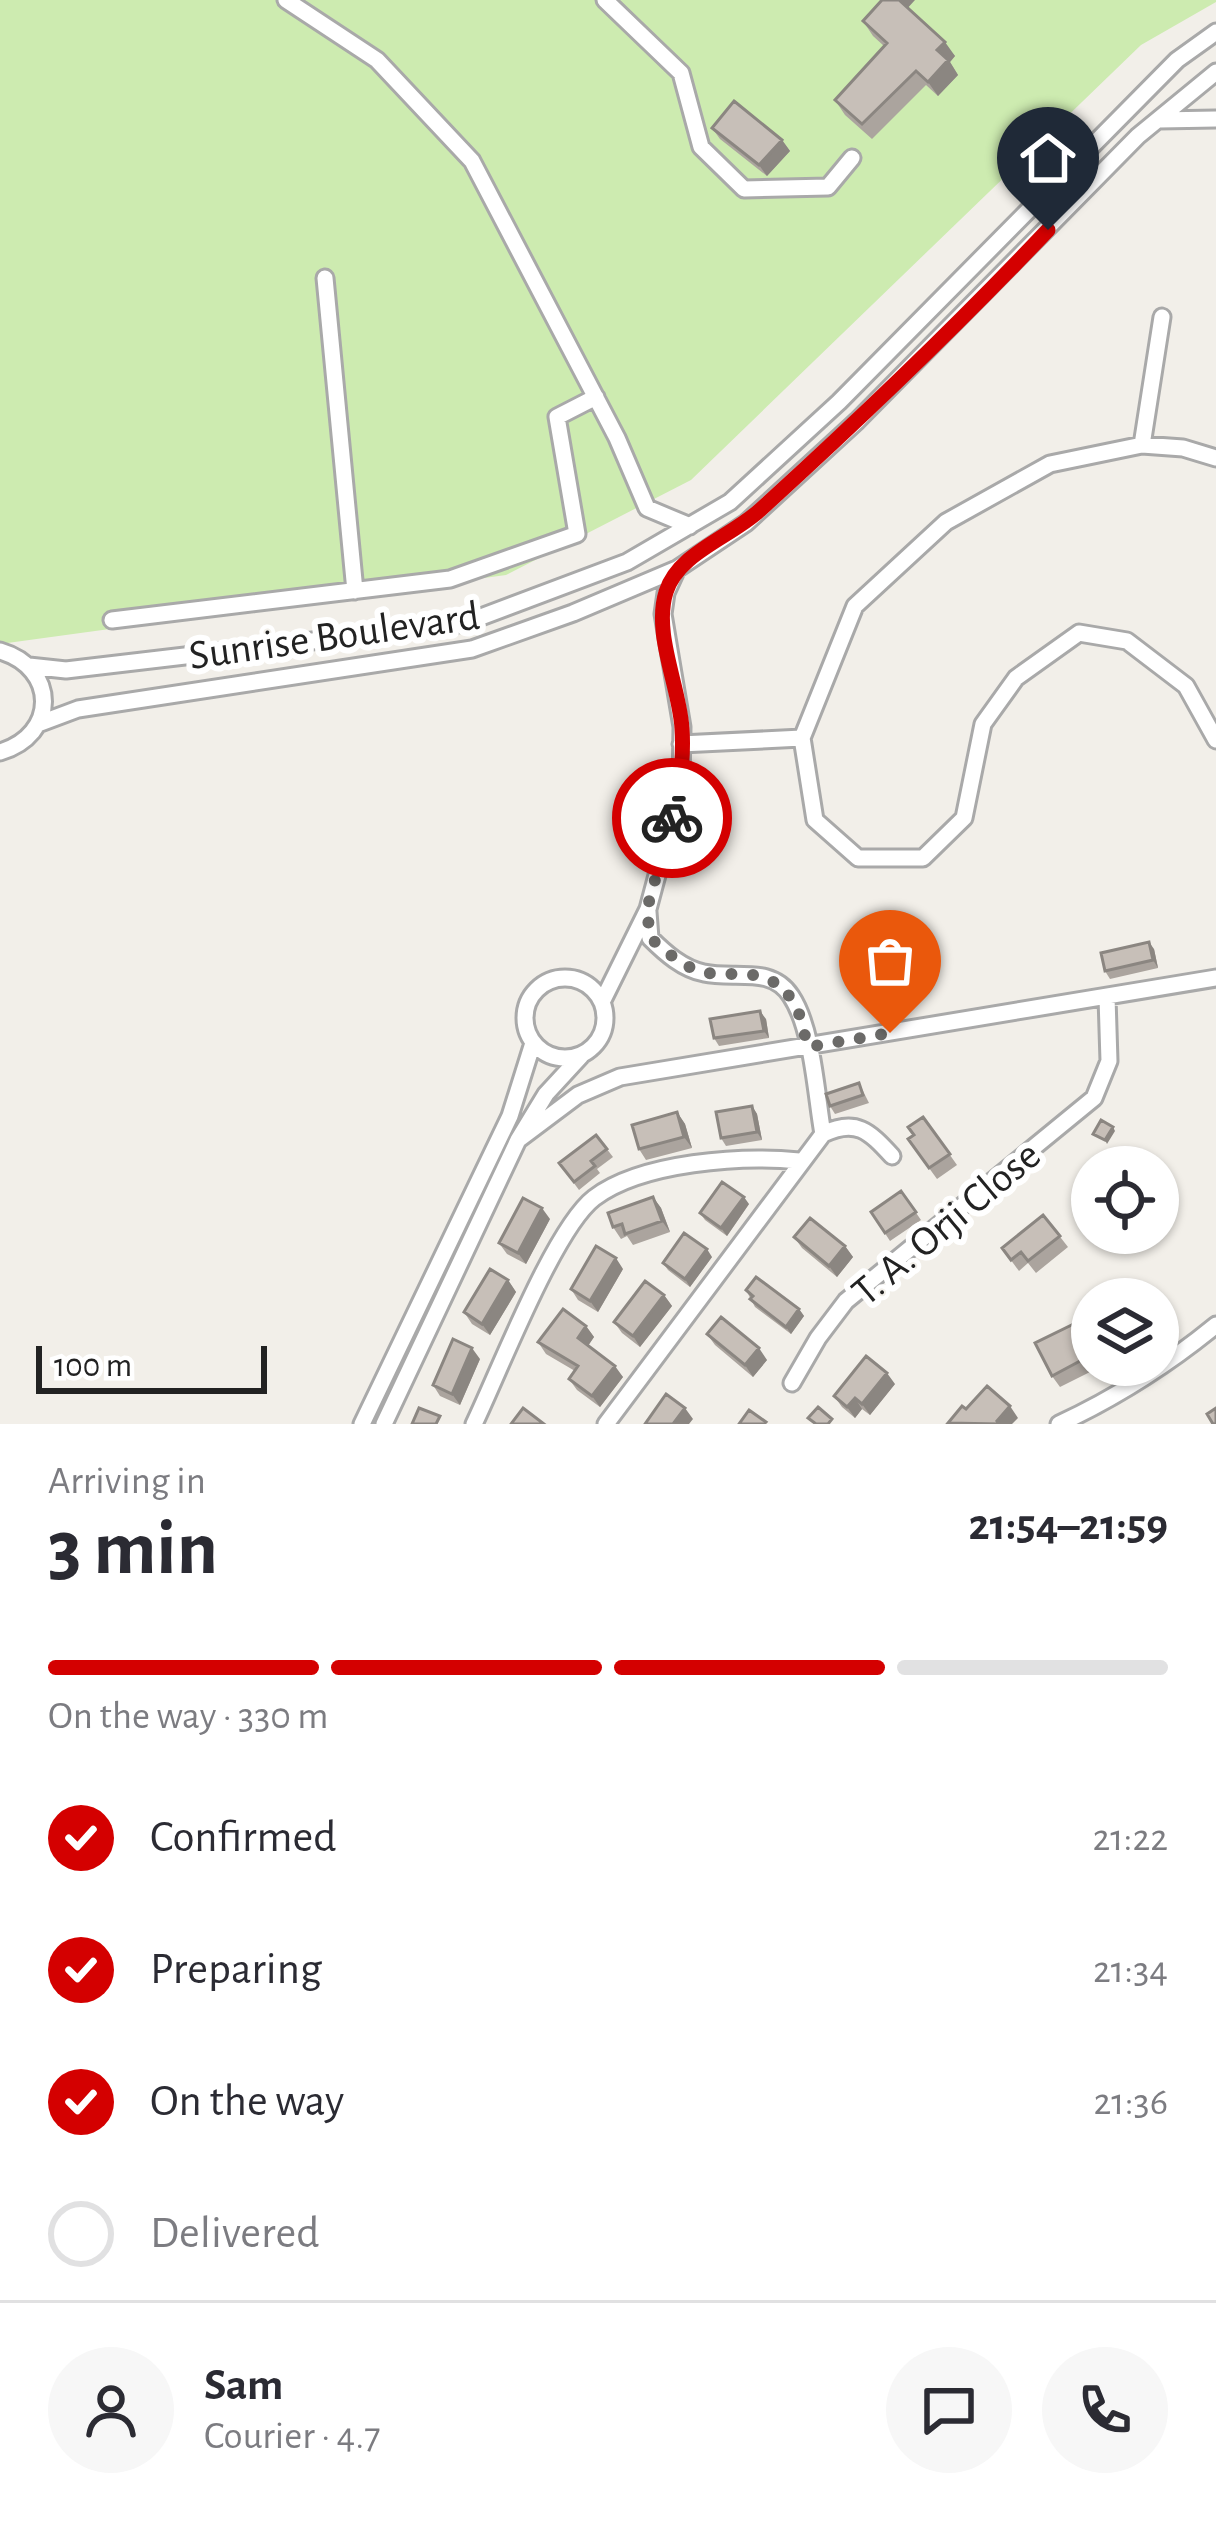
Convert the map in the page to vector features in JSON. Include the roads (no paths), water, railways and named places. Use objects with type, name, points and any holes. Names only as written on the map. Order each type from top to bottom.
[{"type":"street","points":[[286,0],[377,60],[472,160],[596,397],[647,508],[690,526]]},
{"type":"street","points":[[605,0],[681,73],[701,147],[744,189],[828,187],[852,158]]},
{"type":"street","name":"Sunrise Boulevard","points":[[29,666],[66,670],[465,623],[627,562],[730,502],[838,402],[1177,60],[1216,32]]},
{"type":"street","name":"Sunrise Boulevard","points":[[0,752],[16,747],[38,724],[78,709],[472,649],[676,569],[746,523],[857,421],[1156,121],[1216,72]]},
{"type":"street","points":[[1156,121],[1216,119]]},
{"type":"street","points":[[325,278],[355,591]]},
{"type":"street","points":[[1142,446],[1162,317]]},
{"type":"street","points":[[112,620],[450,579],[577,534],[557,418],[596,397]]},
{"type":"street","points":[[1216,458],[1183,448],[1142,446],[1050,464],[946,522],[855,606],[802,738],[815,820],[858,858],[923,858],[964,818],[983,724],[1016,678],[1078,633],[1127,641],[1186,686],[1216,740]]},
{"type":"street","points":[[384,1424],[518,1140],[546,1094],[600,1040],[605,1028],[602,1002],[647,909],[681,785],[682,727],[662,614],[676,569]]},
{"type":"street","points":[[0,652],[29,666],[43,693],[38,724]]},
{"type":"street","points":[[681,744],[802,738]]},
{"type":"street","points":[[647,909],[650,938],[682,964],[704,973],[754,975],[782,985],[798,1010],[823,1134]]},
{"type":"street","points":[[518,1140],[598,1084],[641,1074],[1216,978]]},
{"type":"street","points":[[362,1424],[510,1116],[533,1043],[525,1017],[535,992],[545,983],[572,979],[585,983],[602,1002]]},
{"type":"street","name":"T. A. Orji Close","points":[[792,1383],[846,1301],[1094,1098],[1109,1061],[1107,997]]},
{"type":"street","points":[[533,1043],[555,1058],[581,1056]]},
{"type":"street","points":[[606,1424],[823,1134],[839,1126],[865,1128],[892,1156]]},
{"type":"street","points":[[474,1424],[562,1238],[594,1198],[622,1182],[666,1170],[746,1158],[799,1161]]},
{"type":"street","points":[[1059,1424],[1147,1379],[1216,1325]]}]
